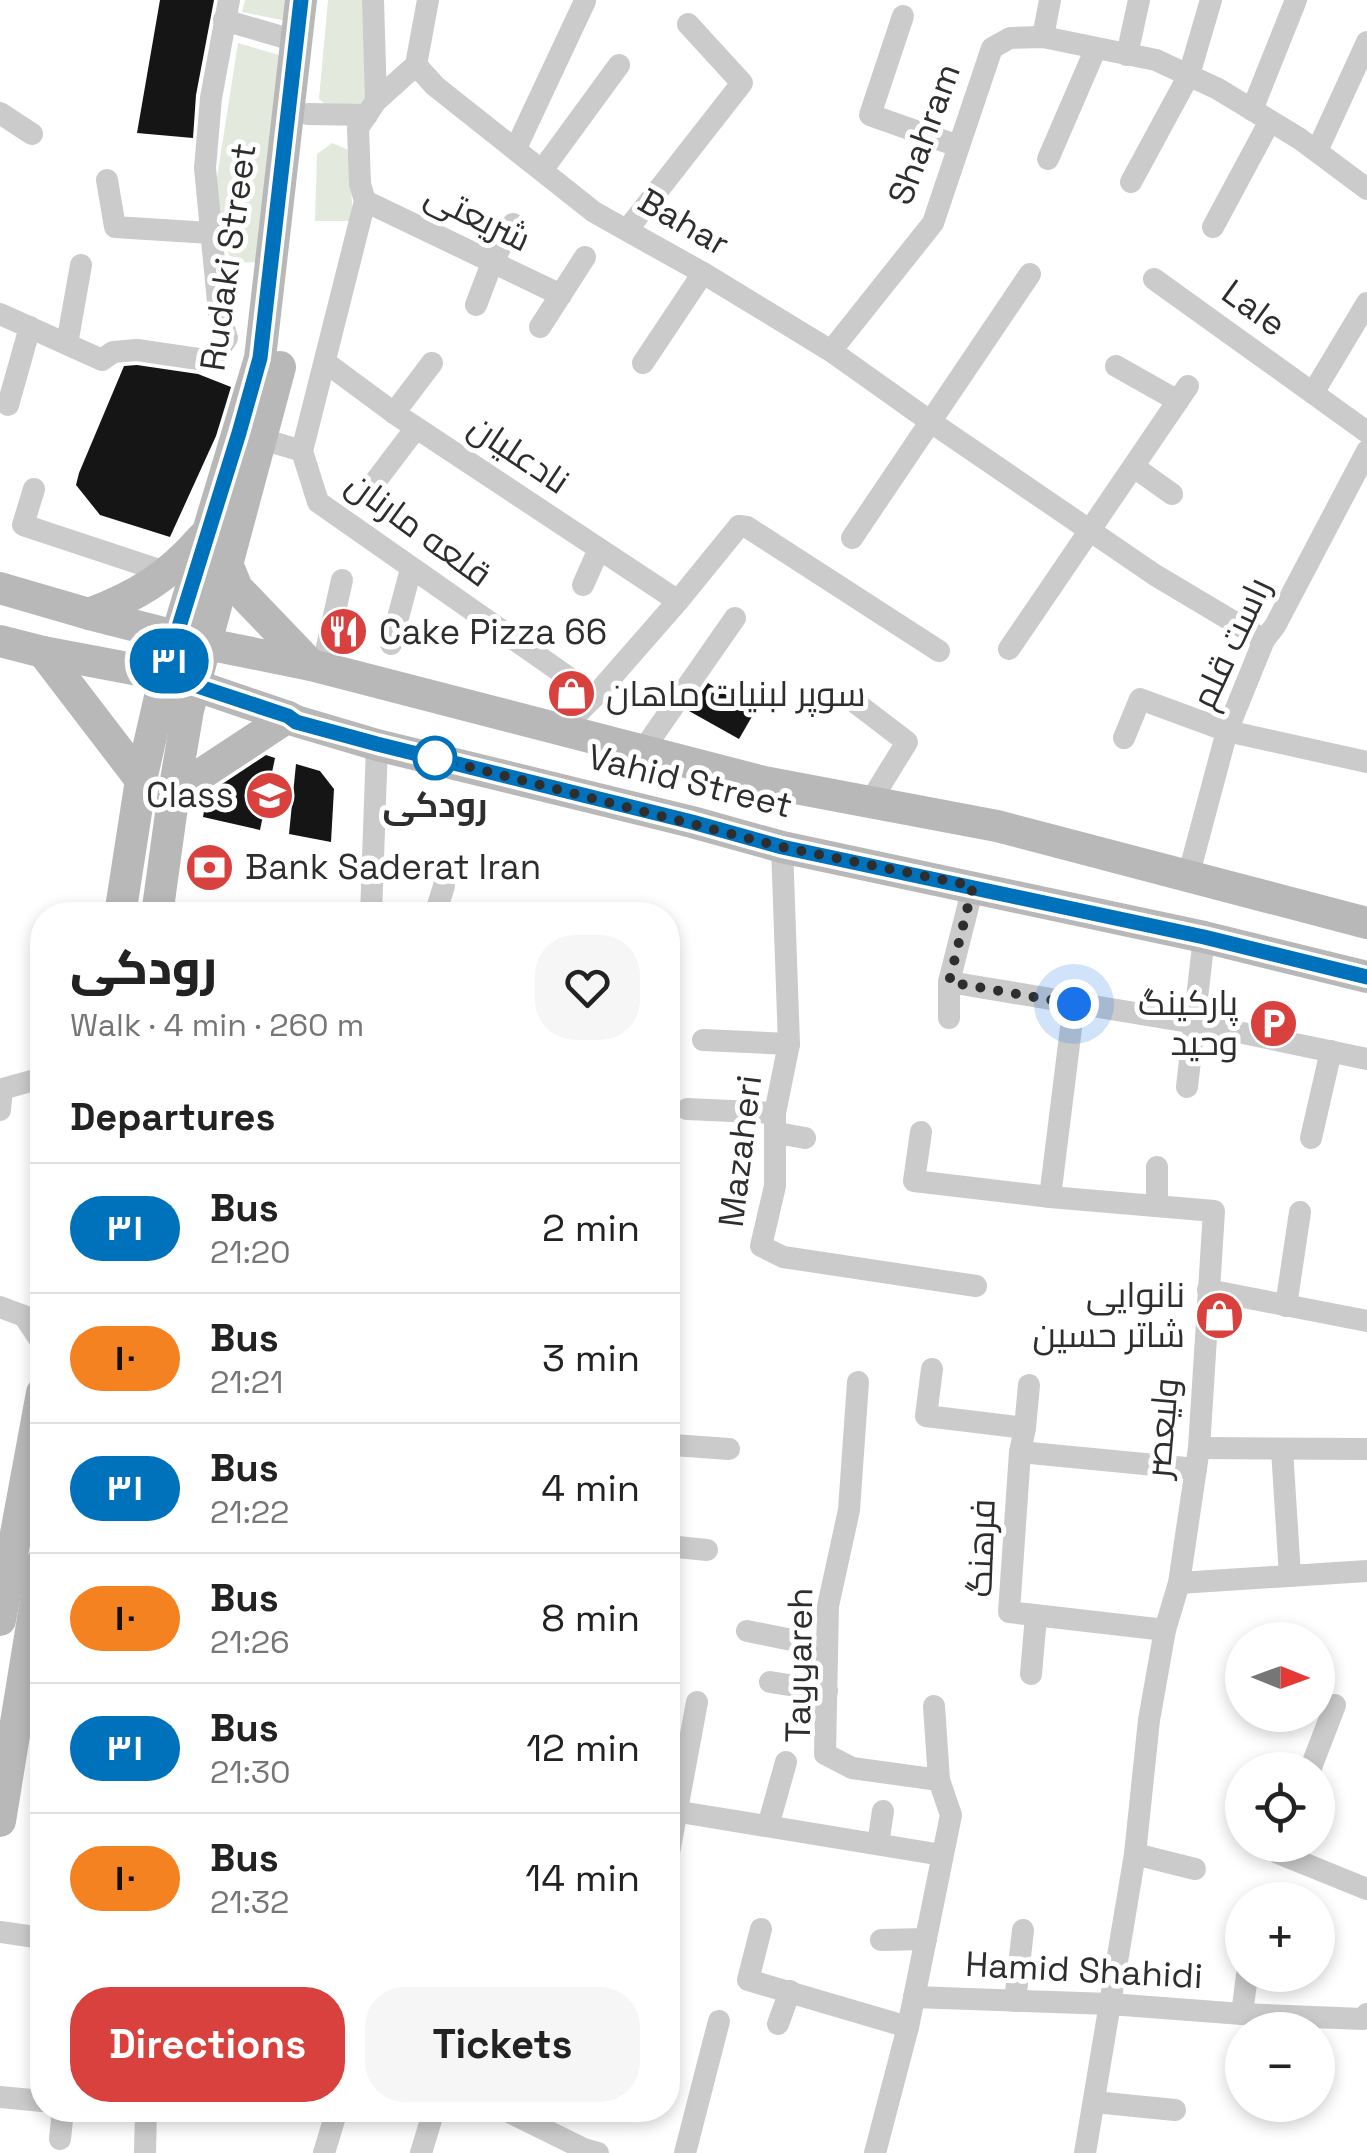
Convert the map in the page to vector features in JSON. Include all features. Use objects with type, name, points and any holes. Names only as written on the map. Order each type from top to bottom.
[{"type":"main road","name":"Rudaki Street","points":[[191,640],[209,531],[260,358],[301,0]]},
{"type":"main road","name":"Rudaki Street","points":[[191,640],[228,566],[282,360],[318,0]]},
{"type":"main road","points":[[89,614],[121,602],[168,573],[209,531]]},
{"type":"main road","points":[[174,792],[292,719],[291,690],[300,676],[317,667],[237,588],[228,566]]},
{"type":"main road","points":[[14,592],[32,608],[32,621],[14,648],[142,780]]},
{"type":"main road","name":"Vahid Street","points":[[14,592],[191,640],[317,667],[764,782],[997,826],[1367,923]]},
{"type":"main road","points":[[122,902],[142,780],[191,640]]},
{"type":"main road","name":"Vahid Street","points":[[14,648],[180,680],[377,744],[782,847],[1204,937],[1367,977]]},
{"type":"main road","points":[[159,902],[188,710],[180,680]]},
{"type":"main road","points":[[0,1620],[30,1458]]},
{"type":"main road","points":[[0,1821],[4,1768],[30,1628]]},
{"type":"street","points":[[371,108],[373,0]]},
{"type":"street","points":[[262,439],[302,451],[366,201],[360,184],[358,128],[371,108],[416,65],[428,0]]},
{"type":"street","points":[[1050,0],[1043,37],[1156,60],[1218,88],[1367,189]]},
{"type":"street","points":[[1127,54],[1139,0]]},
{"type":"street","points":[[1131,182],[1189,75],[1211,0]]},
{"type":"street","points":[[1213,226],[1261,115],[1296,0]]},
{"type":"street","points":[[516,148],[585,1]]},
{"type":"street","points":[[0,314],[102,360],[112,352],[137,350],[205,360],[217,353],[227,338],[219,312],[205,168],[211,98],[227,10],[296,41]]},
{"type":"street","points":[[904,16],[870,115],[958,146]]},
{"type":"street","points":[[626,230],[742,83],[688,24]]},
{"type":"street","name":"Shahram","points":[[831,351],[933,223],[992,48],[1010,38],[1043,37]]},
{"type":"street","points":[[1316,151],[1367,42]]},
{"type":"street","points":[[1048,159],[1096,48]]},
{"type":"street","name":"Bahar","points":[[416,65],[436,86],[594,212],[831,351],[1090,532],[1264,640]]},
{"type":"street","points":[[542,169],[619,66]]},
{"type":"street","points":[[308,114],[371,108]]},
{"type":"street","points":[[0,113],[32,134]]},
{"type":"street","points":[[107,180],[115,227],[210,233]]},
{"type":"street","name":"شریعتی","points":[[366,201],[561,295]]},
{"type":"street","points":[[476,305],[513,224]]},
{"type":"street","points":[[540,327],[585,257]]},
{"type":"street","points":[[67,344],[81,265]]},
{"type":"street","points":[[642,363],[703,273]]},
{"type":"street","points":[[852,538],[1030,274]]},
{"type":"street","name":"Lale","points":[[1154,279],[1313,393]]},
{"type":"street","points":[[1367,304],[1313,393],[1367,432]]},
{"type":"street","points":[[8,405],[30,328]]},
{"type":"street","name":"نادعلیان","points":[[325,362],[416,428],[678,601]]},
{"type":"street","points":[[394,413],[432,363]]},
{"type":"street","points":[[1009,649],[1183,394],[1116,366]]},
{"type":"street","points":[[374,482],[416,428]]},
{"type":"street","name":"قلعه مارنان","points":[[302,451],[318,502],[595,696]]},
{"type":"street","name":"راست قلم","points":[[1188,876],[1228,732],[1264,640],[1367,451]]},
{"type":"street","points":[[1134,467],[1172,494]]},
{"type":"street","points":[[34,489],[23,525],[168,573]]},
{"type":"street","points":[[561,730],[678,601],[738,526],[747,527],[939,651]]},
{"type":"street","points":[[583,585],[599,550]]},
{"type":"street","points":[[391,644],[411,569]]},
{"type":"street","points":[[317,667],[342,580]]},
{"type":"street","points":[[643,750],[735,618]]},
{"type":"street","points":[[1124,738],[1140,699],[1228,732],[1367,762]]},
{"type":"street","points":[[852,700],[908,742],[870,802]]},
{"type":"street","points":[[371,902],[377,744]]},
{"type":"street","name":"Mazaheri","points":[[782,847],[789,1044],[776,1123],[775,1186],[761,1246],[784,1257],[976,1286]]},
{"type":"street","points":[[439,902],[444,886]]},
{"type":"street","points":[[949,1018],[949,982],[973,886]]},
{"type":"street","points":[[1186,1087],[1204,937]]},
{"type":"street","points":[[1237,945],[1240,956],[1367,988]]},
{"type":"street","points":[[949,982],[1196,1023],[1367,1059]]},
{"type":"street","points":[[1050,1197],[1074,1004]]},
{"type":"street","points":[[703,1040],[789,1044]]},
{"type":"street","points":[[1311,1138],[1331,1051]]},
{"type":"street","points":[[0,1110],[2,1089],[30,1081]]},
{"type":"street","points":[[687,1108],[776,1123],[805,1138]]},
{"type":"street","name":"ولیعصر","points":[[921,1132],[914,1181],[1214,1212],[1197,1458],[1178,1583],[1148,1720],[1135,1854],[1085,2153]]},
{"type":"street","points":[[1156,1206],[1157,1167]]},
{"type":"street","points":[[1286,1306],[1300,1212]]},
{"type":"street","points":[[1208,1290],[1367,1320]]},
{"type":"street","points":[[0,1308],[30,1313]]},
{"type":"street","points":[[932,1368],[926,1416],[1026,1428]]},
{"type":"street","name":"Tayyareh","points":[[858,1382],[849,1510],[828,1606],[826,1754],[852,1768],[939,1780]]},
{"type":"street","points":[[1029,1385],[1020,1452],[1197,1458],[1282,1449],[1367,1449]]},
{"type":"street","points":[[680,1446],[730,1449]]},
{"type":"street","points":[[1282,1449],[1290,1576]]},
{"type":"street","name":"فرهنگ","points":[[1020,1452],[1008,1612],[1166,1630]]},
{"type":"street","points":[[680,1547],[707,1550]]},
{"type":"street","points":[[1178,1583],[1367,1571]]},
{"type":"street","points":[[1031,1674],[1036,1616]]},
{"type":"street","points":[[747,1631],[827,1647]]},
{"type":"street","points":[[770,1682],[826,1691]]},
{"type":"street","points":[[680,1775],[698,1702]]},
{"type":"street","points":[[875,2153],[908,2027],[951,1815],[939,1780],[934,1706]]},
{"type":"street","points":[[768,1826],[786,1762]]},
{"type":"street","points":[[878,1844],[883,1811]]},
{"type":"street","points":[[680,1812],[942,1854]]},
{"type":"street","points":[[1135,1854],[1194,1869]]},
{"type":"street","points":[[1308,1862],[1367,1889]]},
{"type":"street","points":[[762,1929],[748,1980],[908,2027]]},
{"type":"street","points":[[1016,2001],[1023,1930]]},
{"type":"street","points":[[0,1932],[30,1936]]},
{"type":"street","points":[[880,1940],[926,1940]]},
{"type":"street","points":[[778,2024],[790,1992]]},
{"type":"street","name":"Hamid Shahidi","points":[[914,1997],[1225,2013]]},
{"type":"street","name":"Hamid Shahidi","points":[[1335,2018],[1363,2019],[1367,2014]]},
{"type":"street","points":[[684,2153],[719,2022]]},
{"type":"street","points":[[0,2097],[30,2100]]},
{"type":"street","points":[[1094,2102],[1175,2110]]},
{"type":"street","points":[[60,2138],[62,2122]]},
{"type":"street","points":[[145,2122],[145,2153]]},
{"type":"street","points":[[324,2153],[333,2122]]},
{"type":"street","points":[[421,2153],[430,2122]]},
{"type":"street","points":[[548,2122],[584,2149],[598,2153]]},
{"type":"shaded area","points":[[245,0],[289,0],[286,21],[242,12]]},
{"type":"shaded area","points":[[328,0],[362,0],[369,97],[364,108],[333,111],[319,99]]},
{"type":"shaded area","points":[[238,43],[286,57],[264,262],[232,263],[214,211]]},
{"type":"shaded area","points":[[332,143],[349,150],[353,221],[315,221],[317,154]]},
{"type":"building","points":[[160,0],[214,0],[196,95],[193,138],[137,133]]},
{"type":"building","points":[[124,366],[198,374],[231,387],[216,436],[170,537],[100,515],[76,485]]},
{"type":"building","points":[[708,683],[754,713],[739,739],[689,711]]},
{"type":"building","points":[[266,755],[275,758],[260,830],[203,817],[207,794]]},
{"type":"building","points":[[296,764],[320,771],[334,789],[331,842],[289,834]]},
{"type":"bus line","name":"۳۱","points":[[301,0],[260,358],[164,675],[296,722],[782,847],[1204,937],[1367,977]]},
{"type":"place","name":"Cake Pizza 66","points":[[344,632]]},
{"type":"place","name":"سوپر لبنیات ماهان","points":[[571,694]]},
{"type":"place","name":"رودکی","points":[[435,758]]},
{"type":"place","name":"Class","points":[[269,795]]},
{"type":"place","name":"Bank Saderat Iran","points":[[210,867]]},
{"type":"place","name":"پارکینگ وحید","points":[[1273,1023]]},
{"type":"place","name":"نانوایی شاتر حسین","points":[[1220,1315]]},
{"type":"route","points":[[435,758],[782,847],[973,886],[949,982],[1074,1004]]}]
